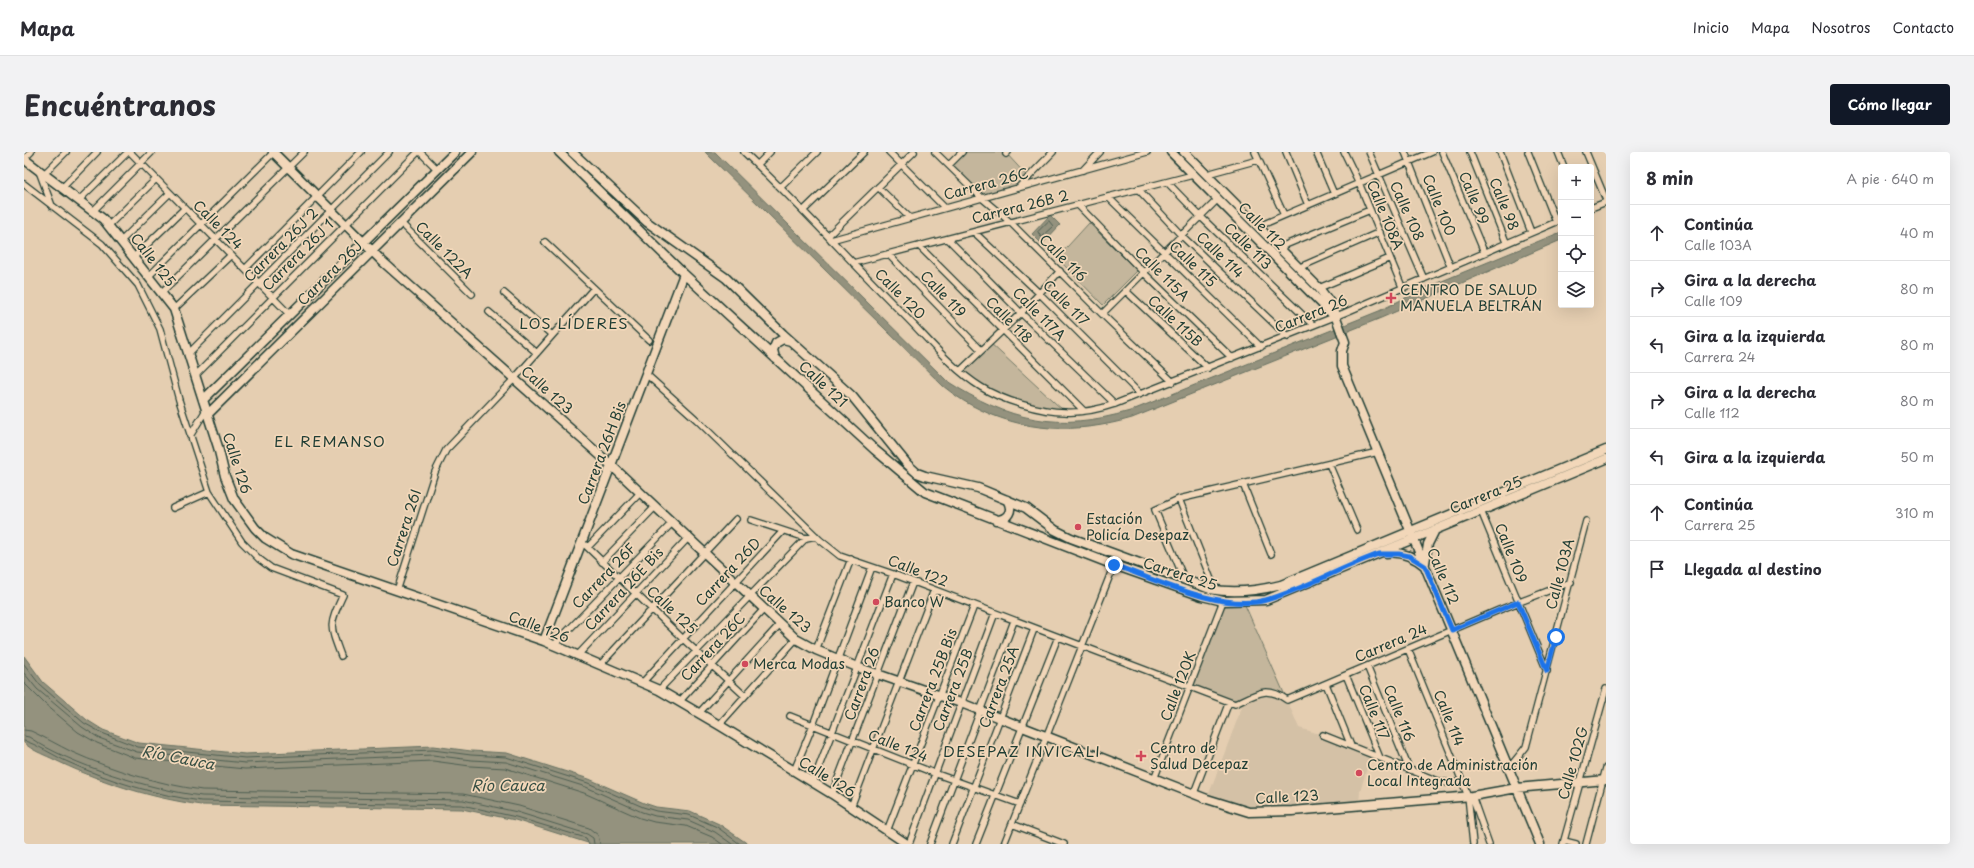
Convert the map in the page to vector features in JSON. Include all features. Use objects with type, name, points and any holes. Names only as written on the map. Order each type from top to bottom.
[{"type":"street","points":[[24,159],[31,152]]},
{"type":"street","points":[[52,207],[42,172],[66,152]]},
{"type":"street","points":[[62,188],[97,152]]},
{"type":"street","points":[[79,200],[129,152]]},
{"type":"street","name":"Calle 124","points":[[129,152],[290,315]]},
{"type":"street","points":[[93,211],[152,152]]},
{"type":"street","points":[[149,276],[274,152]]},
{"type":"street","name":"Calle 123","points":[[274,152],[371,251],[611,465],[796,639],[816,650],[857,667],[961,703],[1046,738],[1154,779],[1249,812],[1270,813],[1470,796],[1517,788],[1604,780]]},
{"type":"street","points":[[162,292],[304,152]]},
{"type":"street","points":[[245,269],[361,152]]},
{"type":"street","name":"Carrera 26J 2","points":[[188,354],[332,211],[389,152]]},
{"type":"street","points":[[419,152],[437,169]]},
{"type":"street","name":"Carrera 26J 1","points":[[195,376],[345,224],[419,152]]},
{"type":"street","name":"Carrera 26J","points":[[203,400],[454,152]]},
{"type":"street","name":"Carrera 26J","points":[[190,436],[207,412],[472,152]]},
{"type":"street","name":"Calle 121","points":[[559,152],[684,274],[875,450],[925,492],[1114,565]]},
{"type":"street","name":"Calle 121","points":[[572,152],[647,222],[726,278],[856,401],[888,442],[917,473],[978,488],[1007,500],[1026,508],[1055,530],[1117,557]]},
{"type":"street","name":"Calle 120","points":[[744,152],[804,210],[853,263],[960,371],[982,388],[1011,401],[1038,408],[1065,412]]},
{"type":"street","points":[[757,165],[770,152]]},
{"type":"street","points":[[781,187],[817,152]]},
{"type":"street","points":[[804,210],[864,152]]},
{"type":"street","points":[[889,152],[945,208]]},
{"type":"street","points":[[829,238],[914,152]]},
{"type":"street","name":"Calle 116","points":[[935,152],[983,199],[1010,222],[1102,314],[1173,382]]},
{"type":"street","points":[[949,165],[962,152]]},
{"type":"street","points":[[1019,188],[1053,152]]},
{"type":"street","points":[[1082,170],[1100,152]]},
{"type":"street","name":"Carrera 26C","points":[[829,238],[983,199],[1147,152]]},
{"type":"street","name":"Calle 112","points":[[1172,152],[1336,319]]},
{"type":"street","name":"Calle 112","points":[[1184,152],[1319,288],[1331,304],[1345,342],[1342,351],[1342,366],[1540,844]]},
{"type":"street","points":[[1255,152],[1284,215]]},
{"type":"street","points":[[1286,152],[1308,205]]},
{"type":"street","points":[[1316,152],[1334,194]]},
{"type":"street","name":"Calle 108A","points":[[1344,152],[1359,183],[1403,289]]},
{"type":"street","name":"Calle 108","points":[[1369,152],[1378,176],[1424,279]]},
{"type":"street","name":"Calle 100","points":[[1405,152],[1451,268]]},
{"type":"street","points":[[1257,227],[1432,152]]},
{"type":"street","name":"Calle 99","points":[[1442,152],[1484,252]]},
{"type":"street","name":"Calle 98","points":[[1470,152],[1506,242]]},
{"type":"street","points":[[1500,152],[1531,232]]},
{"type":"street","points":[[1528,152],[1558,221]]},
{"type":"street","points":[[1558,152],[1563,164]]},
{"type":"street","points":[[1586,152],[1606,201],[1594,207]]},
{"type":"street","name":"Calle 125","points":[[24,159],[79,200],[109,225],[162,292],[174,309],[207,412]]},
{"type":"street","points":[[1207,174],[1258,160]]},
{"type":"street","name":"Carrera 26B 2","points":[[853,263],[1193,175]]},
{"type":"street","points":[[109,225],[156,179]]},
{"type":"street","name":"Calle 113","points":[[1167,182],[1313,325]]},
{"type":"street","points":[[24,184],[102,244],[138,285],[160,329],[190,436],[209,492],[242,542],[259,559],[271,568],[343,595],[331,624],[332,633],[341,656]]},
{"type":"street","points":[[878,187],[910,218]]},
{"type":"street","name":"Calle 114","points":[[1138,189],[1181,235],[1288,337]]},
{"type":"street","points":[[121,241],[170,193]]},
{"type":"street","name":"Calle 115","points":[[1108,197],[1261,347]]},
{"type":"street","points":[[1102,314],[1218,199]]},
{"type":"street","name":"Calle 115A","points":[[1078,205],[1144,273],[1232,358]]},
{"type":"street","points":[[134,258],[185,208]]},
{"type":"street","points":[[1278,248],[1370,210]]},
{"type":"street","name":"Carrera 26","points":[[1065,412],[1104,408],[1288,337],[1313,325],[1336,319],[1506,242],[1558,221]]},
{"type":"street","name":"Calle 122A","points":[[400,222],[472,294]]},
{"type":"street","points":[[353,232],[365,235],[373,232]]},
{"type":"street","points":[[353,232],[356,240],[353,252]]},
{"type":"street","name":"Calle 117","points":[[974,232],[1039,293],[1140,394]]},
{"type":"street","points":[[1298,268],[1380,232]]},
{"type":"street","name":"Calle 117A","points":[[948,239],[1021,313],[1115,404]]},
{"type":"street","points":[[362,260],[370,258],[382,261],[380,252],[381,240]]},
{"type":"street","points":[[545,242],[649,340]]},
{"type":"street","name":"Calle 118","points":[[919,246],[1083,410]]},
{"type":"street","name":"Calle 119","points":[[888,254],[981,350]]},
{"type":"street","points":[[174,309],[231,255]]},
{"type":"street","points":[[1319,288],[1390,258]]},
{"type":"street","points":[[960,371],[1003,331],[1060,272]]},
{"type":"street","name":"Carrera 26H Bis","points":[[544,641],[585,544],[611,465],[684,274]]},
{"type":"street","name":"Carrera 26I","points":[[397,591],[435,472],[446,450],[514,379],[594,288]]},
{"type":"street","name":"Calle 115B","points":[[1126,291],[1208,368]]},
{"type":"street","points":[[504,293],[552,335]]},
{"type":"street","points":[[489,312],[537,353]]},
{"type":"street","points":[[775,358],[773,350],[776,342],[783,339],[791,341]]},
{"type":"street","name":"Calle 122","points":[[646,374],[770,490],[816,536],[840,556],[893,574],[1034,629],[1083,646],[1232,703]]},
{"type":"street","points":[[217,386],[225,396]]},
{"type":"street","name":"Calle 126","points":[[207,412],[225,476],[234,499],[255,528],[265,538],[291,554],[544,641],[659,690],[813,782],[908,844]]},
{"type":"street","name":"Carrera 25","points":[[1117,557],[1185,582],[1226,592],[1263,590],[1301,578],[1410,530],[1606,450]]},
{"type":"street","points":[[1185,582],[1156,510],[1179,499],[1378,452]]},
{"type":"street","name":"Carrera 25","points":[[1114,565],[1202,596],[1223,601],[1266,600],[1414,540],[1481,510],[1606,459]]},
{"type":"street","points":[[1329,464],[1357,530]]},
{"type":"street","points":[[1243,484],[1271,554]]},
{"type":"street","points":[[173,508],[209,492]]},
{"type":"street","points":[[585,544],[640,492]]},
{"type":"street","points":[[1179,499],[1212,582]]},
{"type":"street","points":[[995,520],[1002,520],[1008,516],[1010,509],[1007,500]]},
{"type":"street","points":[[602,562],[655,507]]},
{"type":"street","name":"Calle 109","points":[[1481,510],[1547,671]]},
{"type":"street","points":[[600,665],[736,519]]},
{"type":"street","points":[[752,520],[806,538],[816,536]]},
{"type":"street","name":"Calle 103A","points":[[1509,768],[1526,747],[1586,521]]},
{"type":"street","name":"Carrera 26F","points":[[553,646],[672,522]]},
{"type":"street","points":[[1379,554],[1399,554],[1409,556],[1425,566],[1428,544],[1435,530]]},
{"type":"street","name":"Carrera 26D","points":[[642,683],[682,638],[783,531]]},
{"type":"street","name":"Carrera 26E Bis","points":[[577,656],[688,538]]},
{"type":"street","points":[[659,690],[806,538]]},
{"type":"street","name":"Calle 125","points":[[585,544],[602,562],[745,696]]},
{"type":"street","points":[[816,650],[851,559]]},
{"type":"street","points":[[1004,844],[1114,565]]},
{"type":"street","points":[[794,771],[872,567]]},
{"type":"street","points":[[813,782],[893,574]]},
{"type":"street","name":"Carrera 26","points":[[832,794],[854,741],[913,582]]},
{"type":"street","name":"Carrera 24","points":[[1232,703],[1258,692],[1269,691],[1278,693],[1288,700],[1518,602],[1571,582]]},
{"type":"street","points":[[851,807],[934,590]]},
{"type":"street","name":"Calle 120K","points":[[1154,779],[1223,601]]},
{"type":"street","name":"Carrera 25B Bis","points":[[888,831],[974,606]]},
{"type":"street","name":"Carrera 26C","points":[[679,702],[764,609]]},
{"type":"street","name":"Carrera 25B","points":[[908,844],[995,613]]},
{"type":"street","points":[[930,844],[1014,621]]},
{"type":"street","points":[[699,713],[780,624]]},
{"type":"street","name":"Carrera 25A","points":[[952,844],[1034,629]]},
{"type":"street","points":[[976,844],[994,795],[1058,637]]},
{"type":"street","points":[[719,725],[796,639]]},
{"type":"street","name":"Calle 114","points":[[1408,649],[1489,844]]},
{"type":"street","name":"Calle 116","points":[[1367,666],[1409,769]]},
{"type":"street","name":"Calle 117","points":[[1346,675],[1380,758]]},
{"type":"street","points":[[1326,684],[1351,746]]},
{"type":"street","name":"Calle 102G","points":[[1563,843],[1606,689]]},
{"type":"street","points":[[1194,793],[1232,703]]},
{"type":"street","name":"Calle 124","points":[[790,716],[934,773],[1020,804]]},
{"type":"street","points":[[1323,736],[1438,781],[1449,783],[1462,782]]},
{"type":"street","points":[[1586,844],[1606,768]]},
{"type":"street","name":"Calle 114","points":[[1470,796],[1473,844]]},
{"type":"street","points":[[1012,824],[1064,844]]},
{"type":"street","points":[[1563,843],[1576,844]]},
{"type":"shaded area","points":[[962,152],[1005,152],[1028,177],[1019,188],[983,199],[949,165]]},
{"type":"shaded area","points":[[1089,223],[1137,271],[1103,305],[1057,258]]},
{"type":"shaded area","points":[[989,342],[1065,412],[1038,408],[981,388],[960,371]]},
{"type":"shaded area","points":[[1222,604],[1245,605],[1287,700],[1269,691],[1235,704],[1190,687]]},
{"type":"shaded area","points":[[1269,691],[1287,700],[1299,728],[1323,735],[1371,754],[1360,792],[1359,804],[1271,813],[1207,799],[1242,707],[1235,704]]},
{"type":"water","points":[[705,152],[715,152],[947,381],[992,406],[1013,414],[1035,419],[1080,421],[1130,411],[1379,311],[1425,288],[1558,233],[1558,241],[1381,318],[1132,418],[1091,427],[1050,428],[1030,426],[1010,421],[971,405],[943,386]]},
{"type":"water","points":[[1050,215],[1060,225],[1042,244],[1032,234]]},
{"type":"water","name":"Río Cauca","points":[[24,656],[43,682],[87,720],[103,730],[139,743],[245,754],[433,746],[471,751],[507,753],[589,779],[656,807],[690,811],[719,824],[748,844],[591,844],[515,820],[462,809],[201,805],[143,793],[124,788],[87,774],[37,752],[24,743]]},
{"type":"place","name":"CENTRO DE SALUD MANUELA BELTRÁN","points":[[1391,298]]},
{"type":"place","name":"Estación Policía Desepaz","points":[[1078,527]]},
{"type":"place","name":"Banco W","points":[[876,602]]},
{"type":"place","name":"Merca Modas","points":[[745,664]]},
{"type":"place","name":"Centro de Salud Decepaz","points":[[1141,756]]},
{"type":"place","name":"Centro de Administración Local Integrada","points":[[1359,773]]},
{"type":"district","name":"LOS LÍDERES","points":[[574,324]]},
{"type":"district","name":"EL REMANSO","points":[[330,442]]},
{"type":"district","name":"DESEPAZ INVICALI","points":[[1022,752]]},
{"type":"route","points":[[1114,565],[1202,596],[1223,601],[1244,602],[1266,600],[1379,554],[1399,554],[1418,560],[1425,566],[1452,630],[1518,602],[1547,671],[1556,637]]}]
